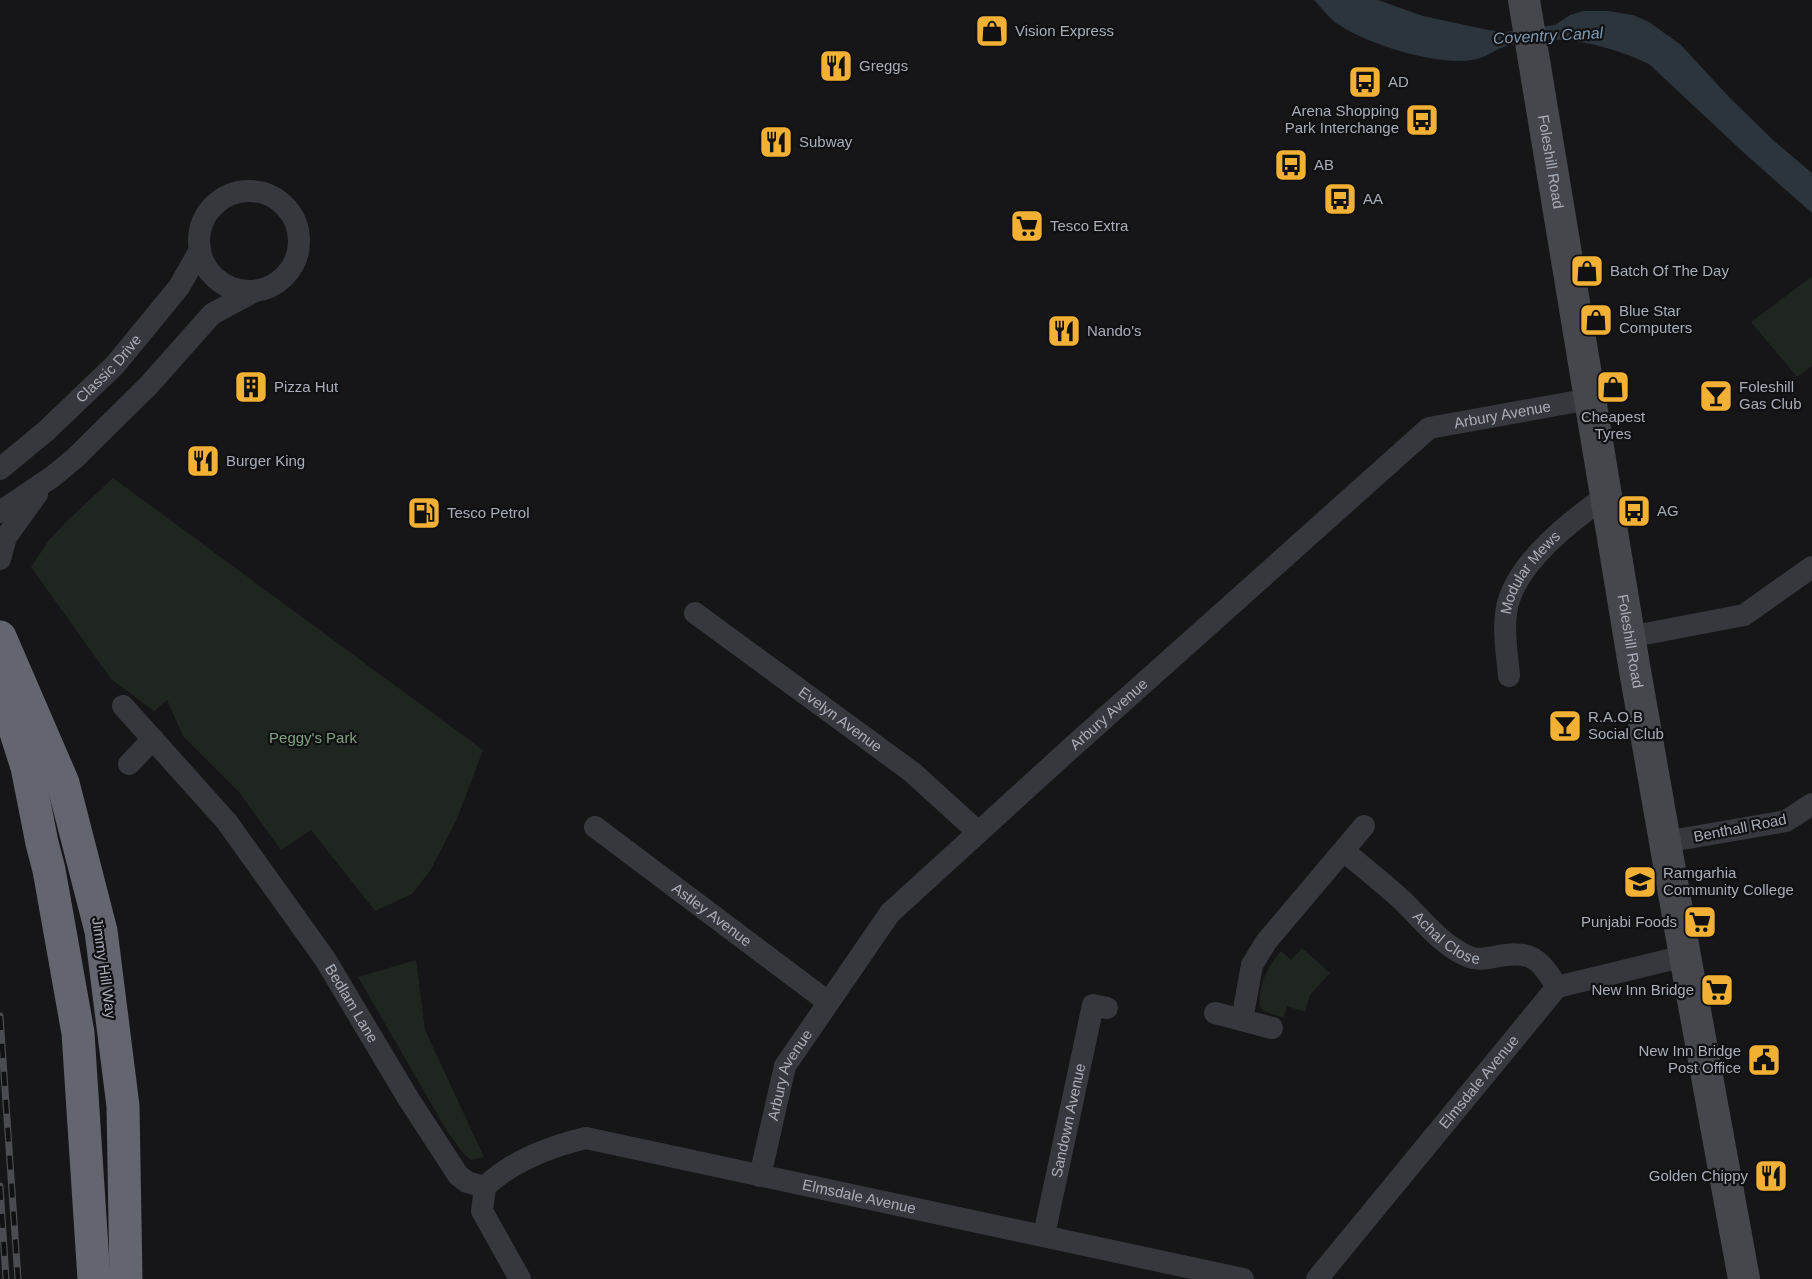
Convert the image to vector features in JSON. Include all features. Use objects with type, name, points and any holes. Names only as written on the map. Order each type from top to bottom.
[{"type":"highway","name":"Jimmy Hill Way","points":[[0,636],[63,783],[101,931],[123,1106],[126,1279]]},
{"type":"highway","points":[[0,692],[12,720],[27,767],[42,843],[50,870],[78,1033],[94,1279]]},
{"type":"highway","points":[[0,740],[42,843]]},
{"type":"main road","name":"Foleshill Road","points":[[1524,0],[1629,637],[1684,956],[1744,1279]]},
{"type":"street","points":[[254,191],[269,195],[291,214],[297,228],[299,247],[296,260],[289,272],[280,281],[255,291],[238,291],[222,284],[209,272],[200,250],[199,237],[212,207],[235,193],[254,191]]},
{"type":"street","name":"Classic Drive","points":[[0,469],[46,431],[115,365],[179,287],[200,250]]},
{"type":"street","points":[[0,559],[6,537],[26,507],[52,477],[116,419],[212,314],[255,291]]},
{"type":"street","name":"Arbury Avenue","points":[[760,1176],[785,1066],[890,914],[978,832],[1429,428],[1590,399]]},
{"type":"street","points":[[0,512],[52,477]]},
{"type":"street","name":"Modular Mews","points":[[1509,676],[1505,628],[1508,603],[1524,570],[1554,537],[1606,496]]},
{"type":"street","points":[[1629,637],[1744,615],[1812,567]]},
{"type":"street","name":"Evelyn Avenue","points":[[695,613],[912,772],[978,832]]},
{"type":"street","name":"Bedlam Lane","points":[[123,706],[227,822],[325,959],[448,1162],[467,1182],[485,1187]]},
{"type":"street","points":[[129,764],[153,739]]},
{"type":"street","name":"Benthall Road","points":[[1665,842],[1786,821],[1812,804]]},
{"type":"street","points":[[1242,1020],[1252,965],[1266,942],[1345,852],[1364,826]]},
{"type":"street","name":"Astley Avenue","points":[[595,827],[828,1002]]},
{"type":"street","name":"Achal Close","points":[[1345,852],[1402,900],[1450,947],[1468,957],[1484,959],[1515,953],[1535,959],[1545,968],[1557,987]]},
{"type":"street","points":[[1557,987],[1684,956]]},
{"type":"street","name":"Elmsdale Avenue","points":[[1317,1279],[1557,987]]},
{"type":"street","name":"Sandown Avenue","points":[[1044,1235],[1094,1005]]},
{"type":"street","points":[[1215,1013],[1272,1028]]},
{"type":"street","name":"Elmsdale Avenue","points":[[485,1187],[495,1177],[525,1160],[565,1143],[585,1138],[1244,1279]]},
{"type":"street","points":[[485,1187],[482,1211],[519,1279]]},
{"type":"green space","points":[[1812,276],[1812,366],[1797,377],[1751,322]]},
{"type":"green space","name":"Peggy's Park","points":[[113,478],[483,750],[457,819],[430,871],[412,894],[375,911],[311,830],[281,850],[239,792],[183,736],[167,700],[154,711],[111,679],[31,567],[49,540]]},
{"type":"green space","points":[[1302,948],[1330,973],[1310,995],[1305,1012],[1287,1006],[1284,1018],[1264,1011],[1260,1007],[1260,992],[1264,977],[1281,951],[1291,960]]},
{"type":"green space","points":[[416,960],[425,1030],[484,1157],[471,1160],[447,1131],[358,977]]},
{"type":"water","name":"Coventry Canal","points":[[1314,0],[1378,0],[1423,16],[1505,32],[1555,25],[1570,15],[1583,11],[1608,11],[1633,15],[1649,22],[1681,45],[1773,140],[1812,173],[1812,213],[1649,64],[1638,59],[1596,45],[1556,40],[1506,46],[1477,59],[1462,61],[1424,57],[1384,46],[1349,31],[1333,21]]},
{"type":"railway","points":[[0,1016],[18,1279]]},
{"type":"railway","points":[[0,1186],[6,1279]]},
{"type":"place","name":"Vision Express","points":[[992,31]]},
{"type":"place","name":"Greggs","points":[[836,66]]},
{"type":"place","name":"AD","points":[[1365,82]]},
{"type":"place","name":"Arena Shopping Park Interchange","points":[[1422,120]]},
{"type":"place","name":"Subway","points":[[776,142]]},
{"type":"place","name":"AB","points":[[1291,165]]},
{"type":"place","name":"AA","points":[[1340,199]]},
{"type":"place","name":"Tesco Extra","points":[[1027,226]]},
{"type":"place","name":"Batch Of The Day","points":[[1587,271]]},
{"type":"place","name":"Blue Star Computers","points":[[1596,320]]},
{"type":"place","name":"Nando's","points":[[1064,331]]},
{"type":"place","name":"Pizza Hut","points":[[251,387]]},
{"type":"place","name":"Cheapest Tyres","points":[[1613,387]]},
{"type":"place","name":"Foleshill Gas Club","points":[[1716,396]]},
{"type":"place","name":"Burger King","points":[[203,461]]},
{"type":"place","name":"AG","points":[[1634,511]]},
{"type":"place","name":"Tesco Petrol","points":[[424,513]]},
{"type":"place","name":"R.A.O.B Social Club","points":[[1565,726]]},
{"type":"place","name":"Ramgarhia Community College","points":[[1640,882]]},
{"type":"place","name":"Punjabi Foods","points":[[1700,922]]},
{"type":"place","name":"New Inn Bridge","points":[[1717,990]]},
{"type":"place","name":"New Inn Bridge Post Office","points":[[1764,1060]]},
{"type":"place","name":"Golden Chippy","points":[[1771,1176]]}]
